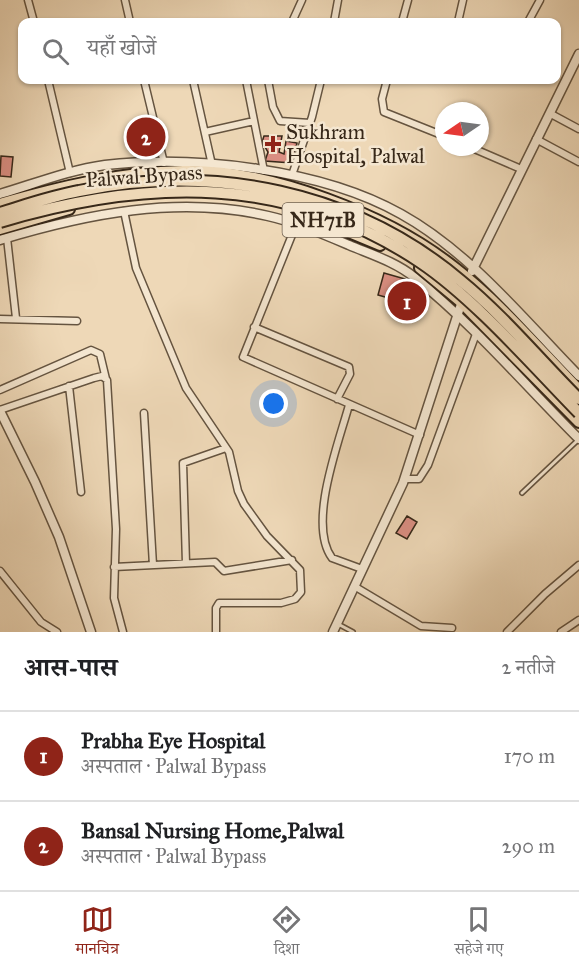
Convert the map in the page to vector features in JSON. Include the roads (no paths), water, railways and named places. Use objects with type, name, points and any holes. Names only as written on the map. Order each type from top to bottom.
[{"type":"highway","points":[[0,204],[67,185],[159,172],[213,173],[281,185],[373,218],[427,248],[469,280],[579,390]]},
{"type":"highway","name":"Palwal Bypass","points":[[0,213],[80,190],[181,180],[226,182],[276,189],[328,204],[375,224],[412,245],[460,280],[579,399]]},
{"type":"highway","name":"Palwal Bypass","points":[[0,222],[80,200],[183,190],[222,191],[300,207],[352,227],[420,262],[466,299],[579,413]]},
{"type":"highway","name":"NH71B","points":[[2,236],[75,207],[123,198],[191,195],[241,199],[298,211],[373,240],[408,260],[461,302],[579,422]]},
{"type":"street","points":[[28,0],[33,18]]},
{"type":"street","points":[[125,0],[129,18]]},
{"type":"street","points":[[294,18],[302,0]]},
{"type":"street","points":[[335,18],[338,0]]},
{"type":"street","points":[[403,18],[408,0]]},
{"type":"street","points":[[459,18],[463,0]]},
{"type":"street","points":[[530,18],[540,0]]},
{"type":"street","points":[[334,628],[405,479],[455,315],[472,268],[535,139],[575,73],[579,54]]},
{"type":"street","points":[[49,84],[70,173]]},
{"type":"street","points":[[145,84],[164,162]]},
{"type":"street","points":[[194,84],[212,165]]},
{"type":"street","points":[[247,84],[264,171]]},
{"type":"street","points":[[269,84],[278,119],[287,123],[310,123]]},
{"type":"street","points":[[292,175],[310,123],[320,84]]},
{"type":"street","points":[[386,84],[382,99],[384,112],[435,132]]},
{"type":"street","points":[[551,114],[579,129]]},
{"type":"street","points":[[205,132],[254,122]]},
{"type":"street","points":[[535,139],[579,162]]},
{"type":"street","points":[[489,155],[521,169]]},
{"type":"street","points":[[0,194],[104,165],[164,162],[212,165],[292,175],[374,201],[402,214],[472,268],[579,376]]},
{"type":"street","points":[[16,318],[2,236],[56,223],[160,207],[215,209],[268,216],[324,234],[413,275],[476,334],[579,439]]},
{"type":"street","points":[[124,212],[136,268],[178,370],[195,404],[226,448],[244,504],[267,536],[300,570],[299,596],[281,603],[219,603],[216,608],[216,632]]},
{"type":"street","points":[[296,225],[243,352],[244,359],[420,435]]},
{"type":"street","points":[[0,319],[77,321]]},
{"type":"street","points":[[254,327],[349,367],[350,374],[337,399]]},
{"type":"street","points":[[405,479],[419,479],[428,465],[476,334]]},
{"type":"street","points":[[0,390],[91,350],[100,354],[107,380],[115,507],[114,598],[123,632]]},
{"type":"street","points":[[90,632],[59,537],[36,482],[4,430],[0,410],[94,378],[102,376],[107,380]]},
{"type":"street","points":[[69,386],[81,492]]},
{"type":"street","points":[[349,405],[327,489],[323,522],[332,558],[362,569]]},
{"type":"street","points":[[144,412],[153,565]]},
{"type":"street","points":[[186,563],[183,463],[226,448]]},
{"type":"street","points":[[114,567],[215,562],[224,572],[292,560]]},
{"type":"street","points":[[507,632],[545,594],[579,565]]},
{"type":"street","points":[[0,571],[41,622],[57,632]]},
{"type":"street","points":[[354,586],[416,624],[432,628],[452,628]]},
{"type":"street","points":[[561,632],[579,620]]},
{"type":"lane","points":[[522,493],[579,439]]},
{"type":"lane","points":[[334,628],[353,632]]},
{"type":"place","name":"Bansal Nursing Home,Palwal","points":[[146,137]]},
{"type":"place","name":"Sukhram Hospital, Palwal","points":[[273,144]]},
{"type":"place","name":"Prabha Eye Hospital","points":[[407,301]]}]
